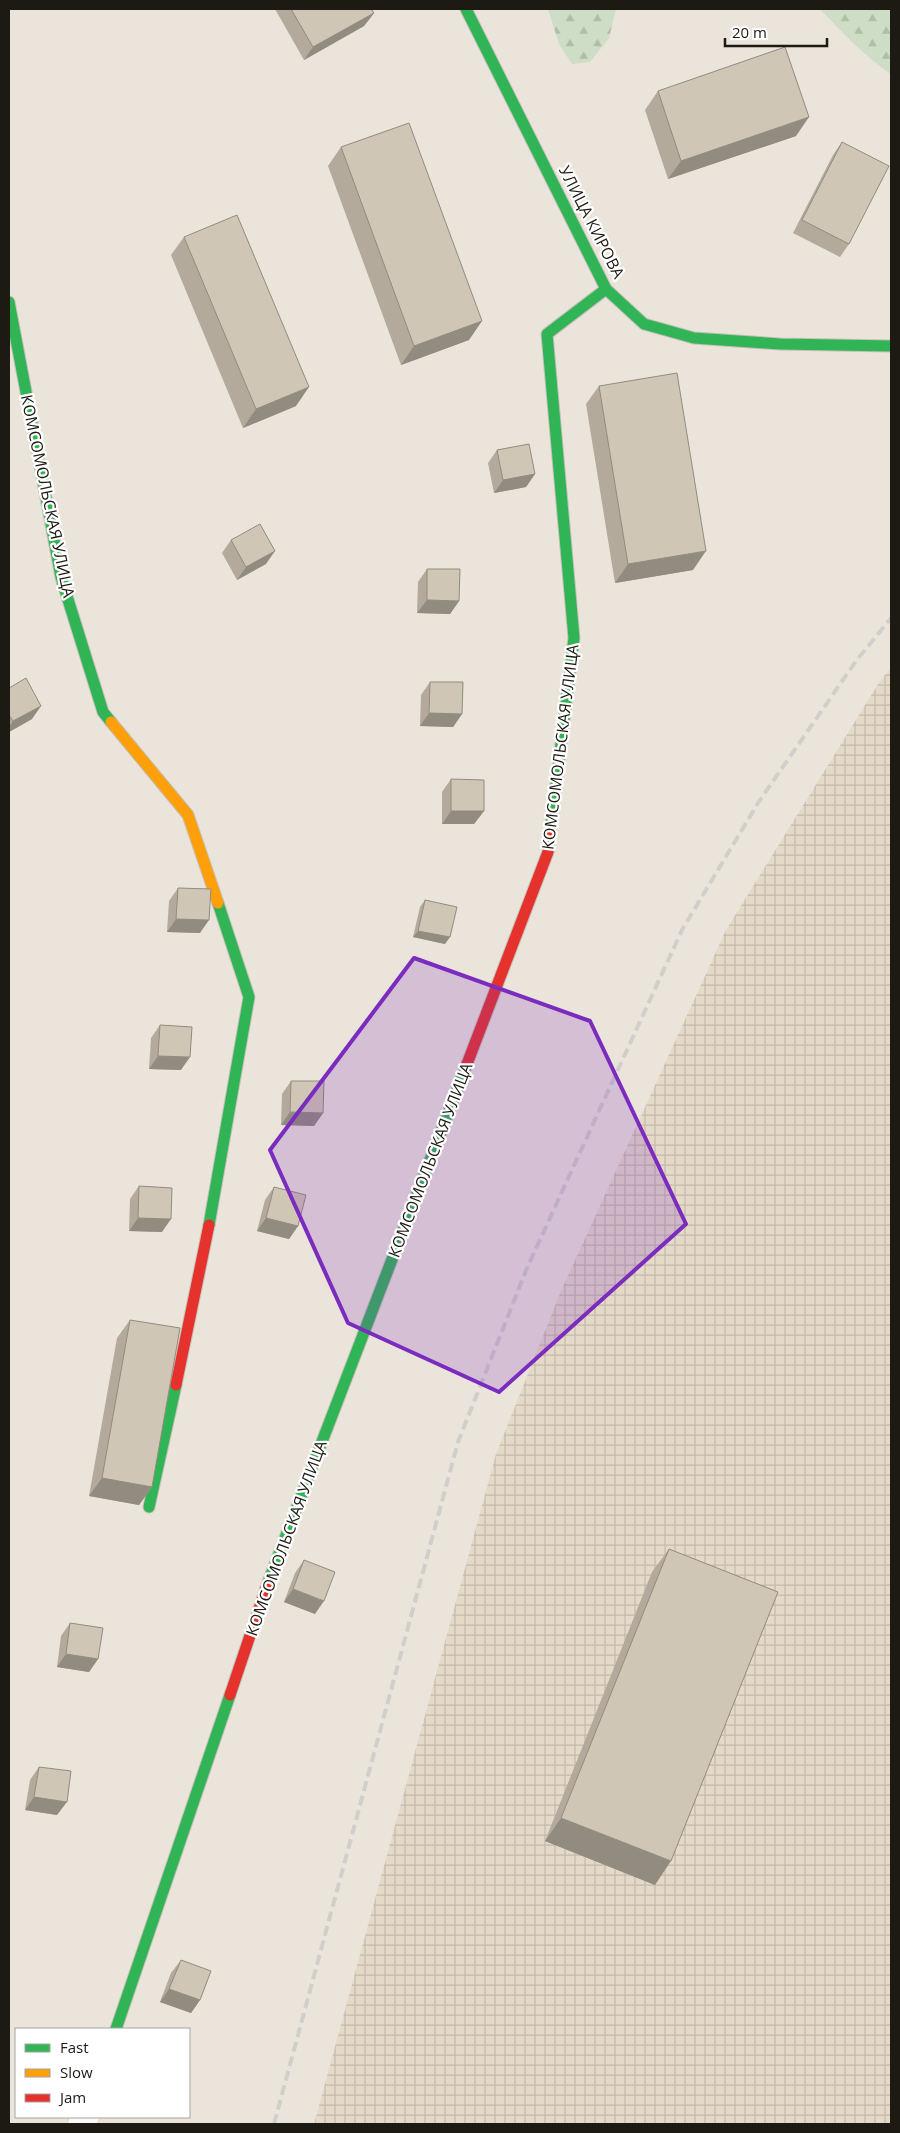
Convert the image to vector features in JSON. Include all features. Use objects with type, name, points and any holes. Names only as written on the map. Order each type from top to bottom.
[{"type":"street","name":"УЛИЦА КИРОВА","points":[[466,9],[606,289],[644,324],[694,338],[780,344],[891,346]]},
{"type":"street","name":"КОМСОМОЛЬСКАЯ УЛИЦА","points":[[116,2028],[263,1597],[548,852],[574,638],[547,334],[606,289]]},
{"type":"street","name":"КОМСОМОЛЬСКАЯ УЛИЦА","points":[[9,302],[62,576],[103,712],[188,815],[249,997],[198,1285],[148,1507]]},
{"type":"highlighted area","points":[[414,958],[590,1021],[686,1224],[499,1392],[348,1323],[270,1150]]},
{"type":"shaded area","points":[[891,668],[891,2124],[314,2124],[496,1454],[561,1291],[726,930],[880,681]]},
{"type":"green space","points":[[548,9],[616,9],[609,38],[590,62],[572,64],[559,44]]},
{"type":"green space","points":[[820,9],[891,9],[891,74],[862,52]]},
{"type":"building","points":[[291,9],[371,9],[374,13],[313,47]]},
{"type":"building","points":[[785,47],[809,117],[681,161],[658,91]]},
{"type":"building","points":[[409,123],[482,321],[414,346],[341,147]]},
{"type":"building","points":[[842,142],[889,166],[849,244],[802,220]]},
{"type":"building","points":[[237,215],[309,387],[256,409],[184,237]]},
{"type":"building","points":[[677,373],[706,551],[628,564],[599,386]]},
{"type":"building","points":[[529,444],[535,474],[503,480],[497,450]]},
{"type":"building","points":[[260,524],[275,551],[246,567],[231,540]]},
{"type":"building","points":[[427,569],[460,569],[459,601],[427,600]]},
{"type":"building","points":[[26,678],[41,706],[13,721],[9,715],[9,688]]},
{"type":"building","points":[[430,682],[463,682],[462,714],[429,713]]},
{"type":"building","points":[[451,779],[484,780],[484,811],[451,811]]},
{"type":"building","points":[[178,888],[211,889],[209,920],[176,919]]},
{"type":"building","points":[[425,900],[457,907],[450,937],[418,931]]},
{"type":"building","points":[[160,1025],[192,1027],[190,1057],[158,1056]]},
{"type":"building","points":[[291,1081],[324,1081],[323,1113],[290,1112]]},
{"type":"building","points":[[139,1186],[172,1188],[171,1219],[138,1218]]},
{"type":"building","points":[[274,1187],[306,1195],[298,1226],[266,1218]]},
{"type":"building","points":[[130,1320],[180,1328],[152,1487],[102,1478]]},
{"type":"building","points":[[669,1549],[778,1592],[671,1861],[561,1818]]},
{"type":"building","points":[[304,1560],[335,1572],[324,1601],[293,1589]]},
{"type":"building","points":[[70,1623],[103,1628],[98,1659],[66,1654]]},
{"type":"building","points":[[39,1767],[71,1771],[67,1802],[34,1797]]},
{"type":"building","points":[[181,1960],[211,1971],[200,2000],[169,1989]]},
{"type":"railway","points":[[274,2124],[458,1442],[527,1268],[682,930],[758,803],[856,661],[891,618]]},
{"type":"traffic: fast","points":[[466,9],[606,289],[644,324],[694,338],[780,344],[891,346]]},
{"type":"traffic: fast","points":[[550,834],[574,638],[547,334],[606,289]]},
{"type":"traffic: fast","points":[[9,302],[61,577],[103,712],[111,722]]},
{"type":"traffic: fast","points":[[209,1225],[249,997],[218,903]]},
{"type":"traffic: fast","points":[[267,1585],[467,1064]]},
{"type":"traffic: fast","points":[[149,1507],[176,1385]]},
{"type":"traffic: fast","points":[[116,2028],[230,1695]]},
{"type":"traffic: slow","points":[[111,722],[188,815],[218,903]]},
{"type":"traffic: jam","points":[[467,1064],[548,852],[550,834]]},
{"type":"traffic: jam","points":[[176,1385],[209,1225]]},
{"type":"traffic: jam","points":[[230,1695],[267,1585]]}]
